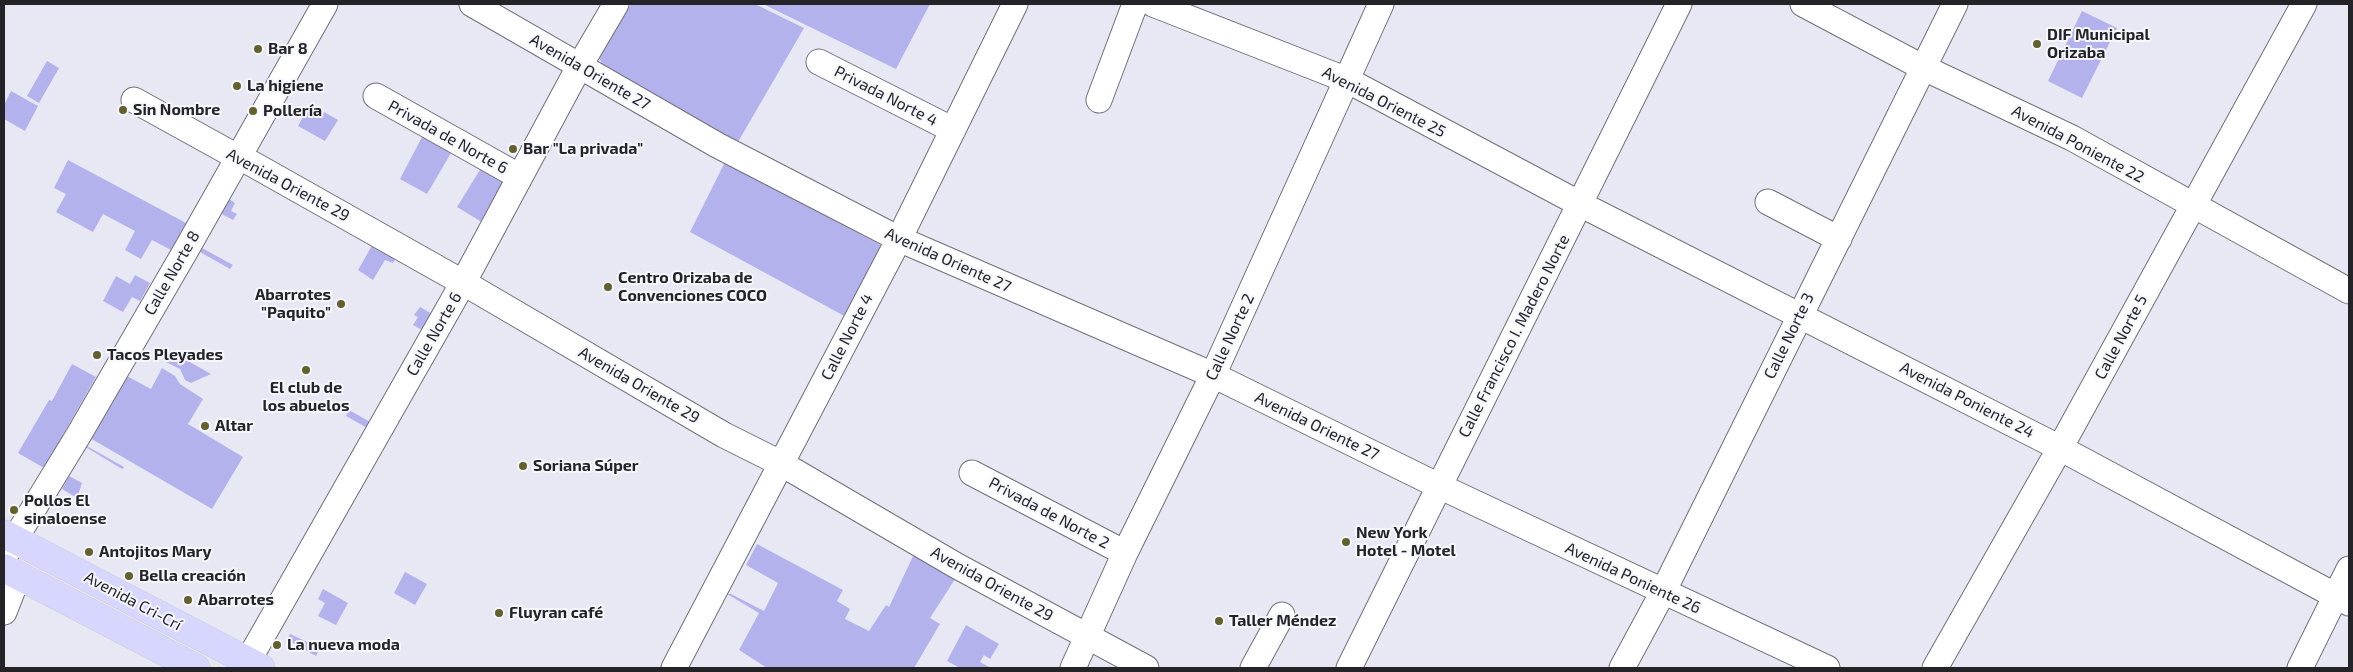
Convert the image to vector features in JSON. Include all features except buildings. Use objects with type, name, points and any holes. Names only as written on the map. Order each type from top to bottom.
[{"type":"main road","name":"Avenida Cri-Crí","points":[[8,552],[254,665]]},
{"type":"main road","name":"Avenida Cri-Crí","points":[[8,552],[192,667]]},
{"type":"street","name":"Calle Norte 8","points":[[4,612],[8,552],[82,429],[239,158],[325,4]]},
{"type":"street","name":"Avenida Oriente 27","points":[[472,4],[717,146],[899,239],[1213,375],[1439,486]]},
{"type":"street","name":"Calle Norte 6","points":[[254,665],[579,67],[616,4]]},
{"type":"street","name":"Calle Norte 4","points":[[674,668],[899,239],[1015,4]]},
{"type":"street","points":[[1099,100],[1135,4]]},
{"type":"street","name":"Avenida Oriente 25","points":[[1153,4],[1347,80],[1580,204]]},
{"type":"street","name":"Calle Norte 2","points":[[1073,668],[1125,554],[1213,375],[1381,4]]},
{"type":"street","name":"Calle Francisco I. Madero Norte","points":[[1349,668],[1679,4]]},
{"type":"street","name":"Avenida Poniente 22","points":[[1804,4],[1922,67],[2072,138],[2349,291]]},
{"type":"street","name":"Calle Norte 3","points":[[1622,668],[1663,592],[1922,67],[1955,4]]},
{"type":"street","name":"Calle Norte 5","points":[[1935,668],[2060,448],[2304,4]]},
{"type":"street","name":"Privada Norte 4","points":[[819,62],[953,130]]},
{"type":"street","name":"Privada de Norte 6","points":[[376,96],[520,177]]},
{"type":"street","name":"Avenida Oriente 29","points":[[134,100],[239,158],[250,162],[463,283],[741,445],[782,464],[957,566],[1146,668]]},
{"type":"street","points":[[1768,202],[1838,239]]},
{"type":"street","name":"Avenida Poniente 24","points":[[1580,204],[2060,448],[2343,600]]},
{"type":"street","name":"Privada de Norte 2","points":[[972,473],[1125,554]]},
{"type":"street","name":"Avenida Poniente 26","points":[[1439,486],[1827,668]]},
{"type":"street","points":[[2300,668],[2343,600],[2349,569]]},
{"type":"street","points":[[1253,668],[1282,615]]},
{"type":"shaded area","points":[[631,4],[755,4],[804,28],[738,142],[605,69],[599,58]]},
{"type":"shaded area","points":[[763,4],[930,4],[896,69]]},
{"type":"shaded area","points":[[2082,11],[2117,28],[2082,98],[2048,81]]},
{"type":"shaded area","points":[[47,61],[59,68],[39,103],[27,96]]},
{"type":"shaded area","points":[[11,91],[38,106],[25,131],[4,119],[4,105]]},
{"type":"shaded area","points":[[310,104],[338,120],[325,141],[298,126]]},
{"type":"shaded area","points":[[423,135],[451,153],[427,194],[400,179]]},
{"type":"shaded area","points":[[68,160],[186,223],[171,250],[152,240],[141,259],[125,250],[135,231],[103,214],[93,232],[56,212],[66,194],[54,188]]},
{"type":"shaded area","points":[[725,162],[886,248],[848,318],[690,232]]},
{"type":"shaded area","points":[[483,165],[509,183],[485,224],[457,207]]},
{"type":"shaded area","points":[[229,199],[235,203],[231,211],[237,214],[233,220],[220,213]]},
{"type":"shaded area","points":[[374,242],[397,256],[393,263],[385,260],[373,280],[358,270]]},
{"type":"shaded area","points":[[202,248],[233,265],[230,269],[200,252]]},
{"type":"shaded area","points":[[135,275],[150,283],[140,301],[132,297],[123,312],[103,301],[116,276],[130,284]]},
{"type":"shaded area","points":[[420,307],[434,315],[424,331],[413,325],[418,317],[414,315]]},
{"type":"shaded area","points":[[172,352],[211,374],[191,383],[185,380],[180,369],[166,362]]},
{"type":"shaded area","points":[[72,364],[96,377],[44,468],[18,453],[49,400],[52,401]]},
{"type":"shaded area","points":[[162,368],[175,376],[180,384],[203,399],[188,424],[243,457],[212,509],[90,438],[125,375],[151,389]]},
{"type":"shaded area","points":[[349,410],[372,423],[369,429],[346,416]]},
{"type":"shaded area","points":[[85,445],[124,467],[122,469]]},
{"type":"shaded area","points":[[69,476],[82,483],[77,498],[62,489]]},
{"type":"shaded area","points":[[757,544],[843,590],[837,601],[850,609],[845,619],[869,631],[886,605],[889,607],[915,552],[957,576],[930,618],[940,624],[914,668],[767,668],[739,650],[759,613],[727,594],[731,594],[764,611],[778,583],[746,565]]},
{"type":"shaded area","points":[[405,572],[427,584],[415,605],[394,593]]},
{"type":"shaded area","points":[[323,589],[348,603],[336,625],[318,616],[325,603],[318,599]]},
{"type":"shaded area","points":[[966,625],[999,644],[990,659],[984,655],[980,662],[991,668],[960,668],[947,661]]},
{"type":"shaded area","points":[[290,634],[320,648],[316,656],[287,640]]},
{"type":"place","name":"DIF Municipal Orizaba","points":[[2037,44]]},
{"type":"place","name":"Bar 8","points":[[258,49]]},
{"type":"place","name":"La higiene","points":[[237,86]]},
{"type":"place","name":"Sin Nombre","points":[[123,110]]},
{"type":"place","name":"Pollería","points":[[253,111]]},
{"type":"place","name":"Bar \"La privada\"","points":[[513,149]]},
{"type":"place","name":"Centro Orizaba de Convenciones COCO","points":[[608,287]]},
{"type":"place","name":"Abarrotes \"Paquito\"","points":[[341,304]]},
{"type":"place","name":"Tacos Pleyades","points":[[97,355]]},
{"type":"place","name":"El club de los abuelos","points":[[306,370]]},
{"type":"place","name":"Altar","points":[[205,426]]},
{"type":"place","name":"Soriana Súper","points":[[523,466]]},
{"type":"place","name":"Pollos El sinaloense","points":[[14,510]]},
{"type":"place","name":"New York Hotel - Motel","points":[[1346,542]]},
{"type":"place","name":"Antojitos Mary","points":[[89,552]]},
{"type":"place","name":"Bella creación","points":[[129,576]]},
{"type":"place","name":"Abarrotes","points":[[188,600]]},
{"type":"place","name":"Fluyran café","points":[[499,613]]},
{"type":"place","name":"Taller Méndez","points":[[1219,621]]},
{"type":"place","name":"La nueva moda","points":[[277,645]]}]
